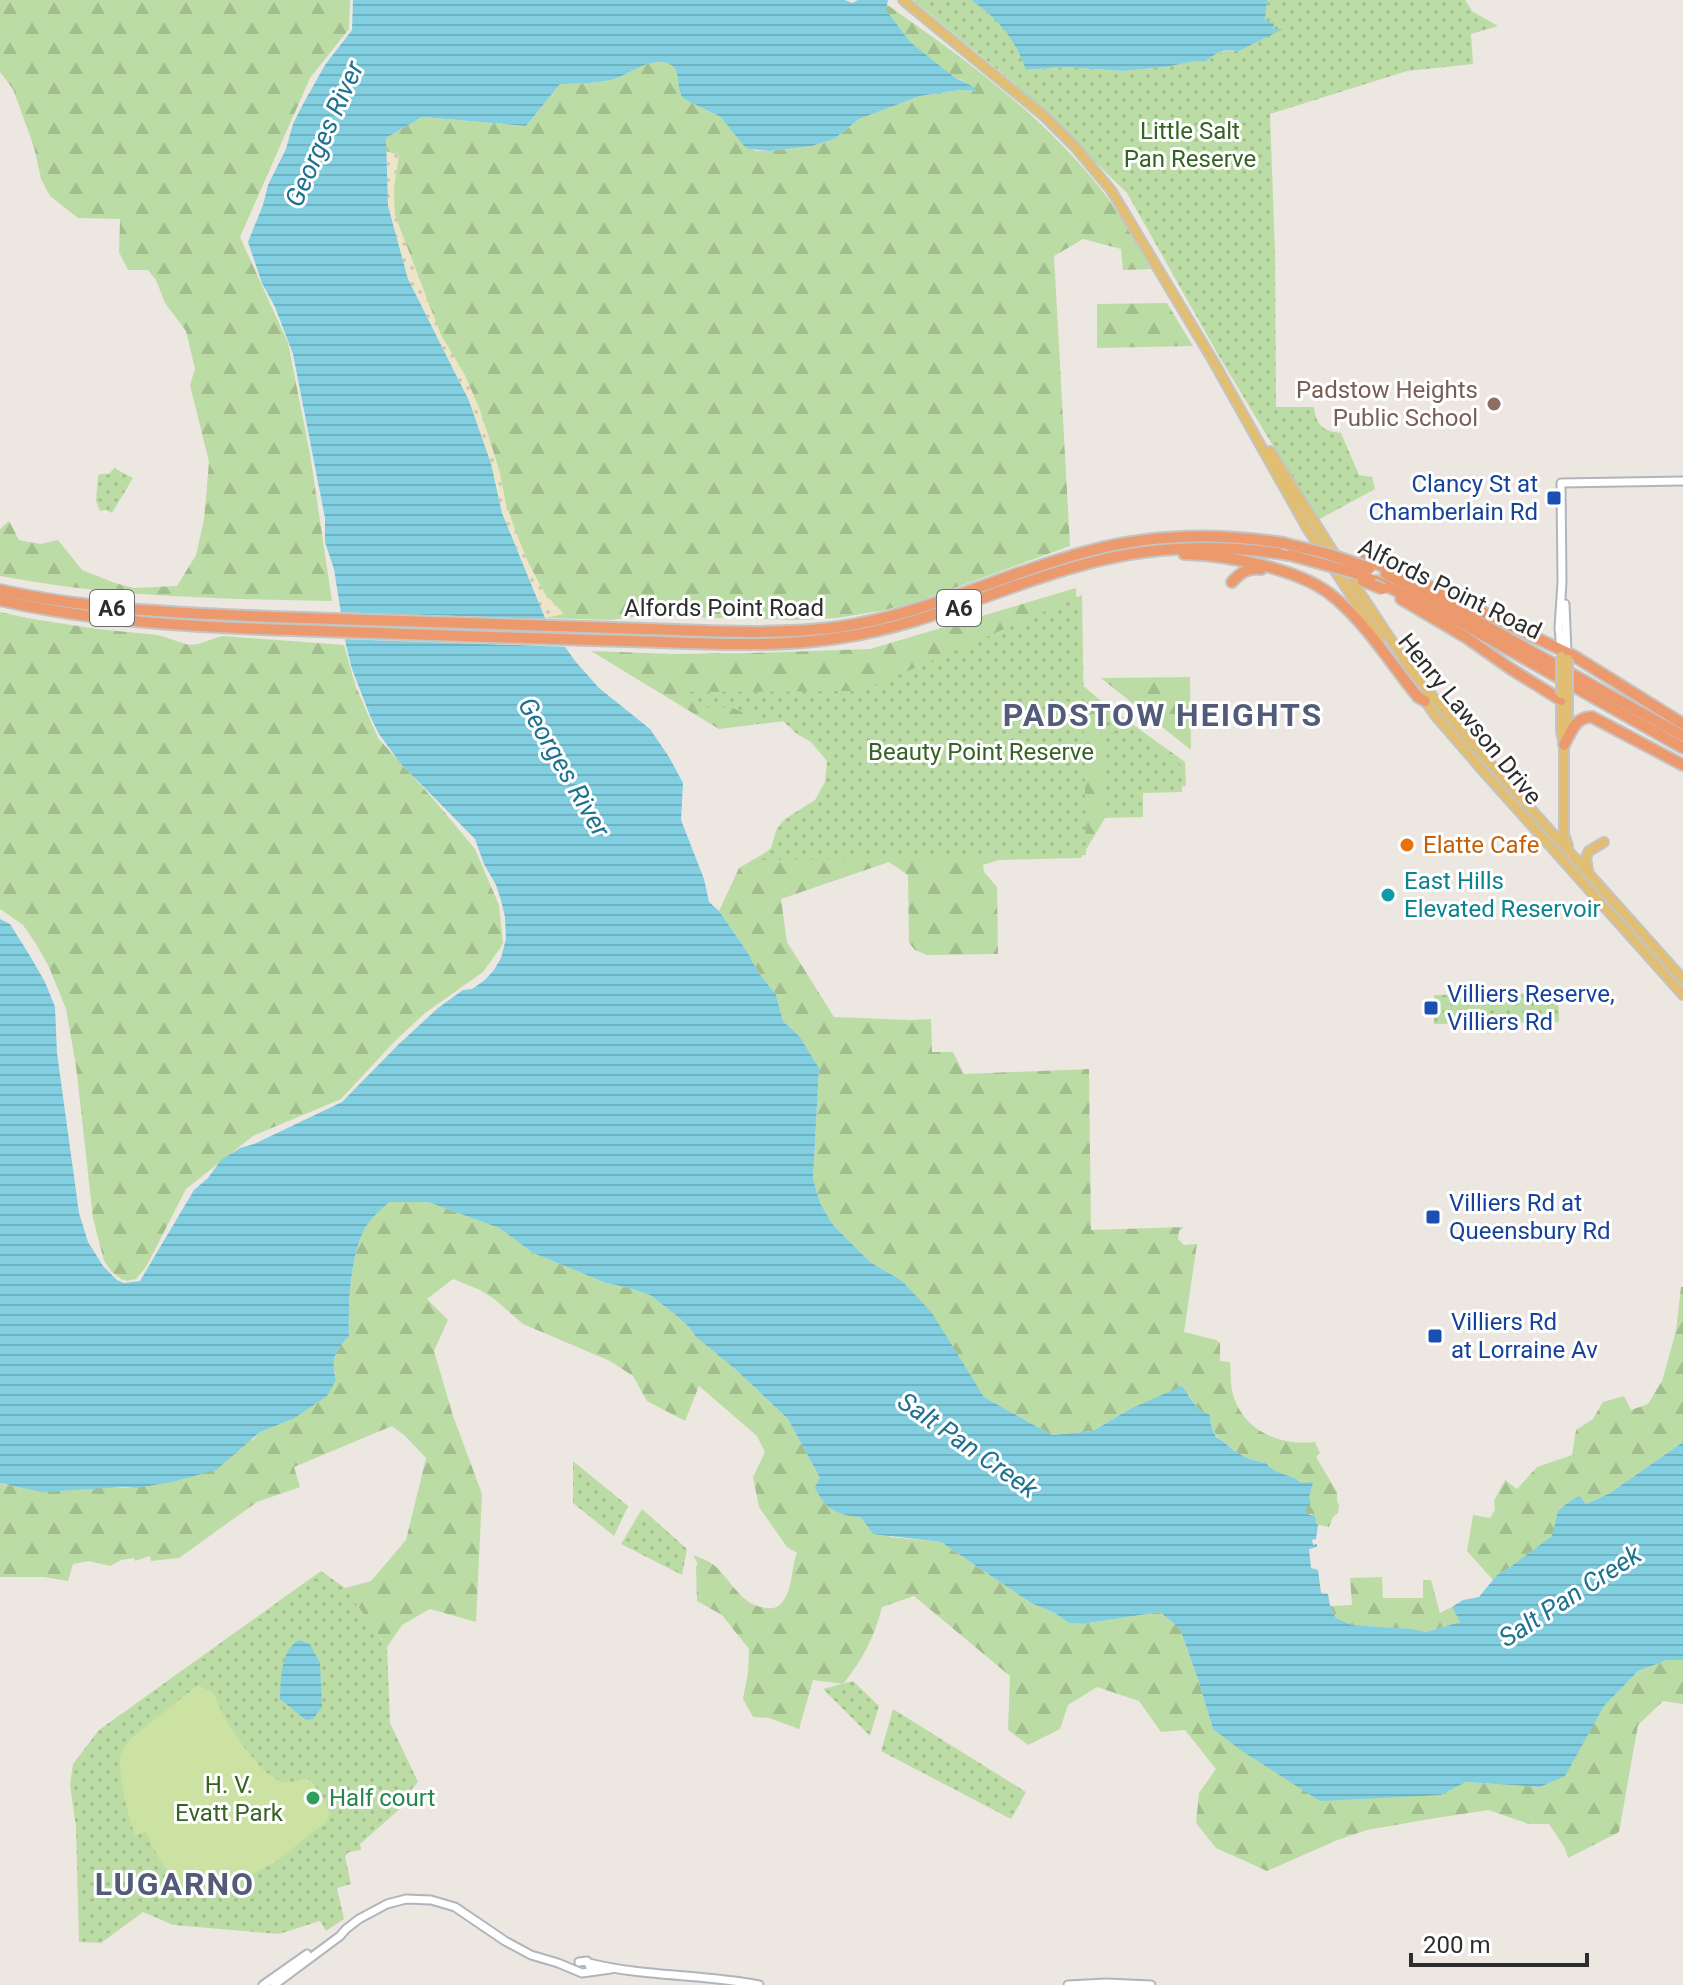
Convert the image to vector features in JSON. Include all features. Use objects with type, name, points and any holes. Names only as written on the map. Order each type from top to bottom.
[{"type":"highway","name":"Alfords Point Road","points":[[0,590],[120,609],[226,615],[770,632],[854,625],[925,607],[1085,551],[1122,543],[1164,537],[1219,537],[1281,540],[1367,563],[1560,659]]},
{"type":"highway","name":"Alfords Point Road","points":[[0,600],[88,616],[226,628],[773,644],[848,637],[922,620],[1085,564],[1135,553],[1186,548],[1243,549],[1290,555],[1355,573],[1560,659]]},
{"type":"highway","name":"A6","points":[[1085,564],[1195,554],[1236,560],[1312,582],[1336,598],[1418,697],[1430,699]]},
{"type":"highway","points":[[1232,582],[1252,568],[1281,571]]},
{"type":"highway","points":[[1384,587],[1511,669],[1563,697]]},
{"type":"highway","name":"A6","points":[[1560,659],[1683,724]]},
{"type":"highway","name":"A6","points":[[1560,659],[1683,736]]},
{"type":"highway","name":"A6","points":[[1560,659],[1683,748]]},
{"type":"highway","points":[[1564,745],[1576,722],[1592,717],[1683,765]]},
{"type":"main road","name":"Henry Lawson Drive","points":[[905,2],[1036,109],[1089,161],[1122,206],[1307,528],[1370,626],[1430,699],[1683,979]]},
{"type":"main road","points":[[1557,854],[1569,851],[1564,834],[1564,745],[1568,731],[1560,659]]},
{"type":"main road","name":"Henry Lawson Drive","points":[[1430,699],[1434,714],[1683,995]]},
{"type":"main road","points":[[1546,825],[1559,823],[1564,808]]},
{"type":"main road","points":[[1588,872],[1586,857],[1589,851],[1604,842]]},
{"type":"street","points":[[1560,659],[1561,483],[1683,481]]},
{"type":"street","points":[[263,1985],[337,1932],[387,1904],[412,1899],[449,1905],[524,1952],[558,1963],[582,1968],[709,1977],[759,1985]]},
{"type":"street","points":[[274,1985],[346,1929]]},
{"type":"street","points":[[582,1968],[590,1968],[589,1963],[611,1969]]},
{"type":"street","points":[[1068,1985],[1151,1985]]},
{"type":"green space","points":[[0,0],[350,0],[349,29],[310,78],[240,237],[288,343],[310,454],[332,601],[124,593],[0,576],[0,529],[9,521],[19,540],[41,544],[58,540],[82,570],[115,583],[134,588],[177,586],[196,555],[204,520],[209,462],[190,385],[195,369],[186,331],[165,303],[156,280],[148,270],[128,270],[119,252],[120,219],[78,218],[50,196],[41,179],[34,147],[13,89],[0,72]]},
{"type":"green space","name":"Little Salt Pan Reserve","points":[[913,0],[971,0],[980,5],[998,20],[1027,70],[1063,67],[1123,71],[1205,62],[1220,52],[1239,51],[1281,29],[1272,29],[1265,21],[1267,0],[1465,0],[1473,12],[1498,26],[1471,34],[1473,64],[1407,71],[1270,114],[1276,407],[1314,407],[1322,426],[1341,433],[1359,475],[1372,477],[1375,489],[1318,520],[1220,358],[1127,193],[1014,83]]},
{"type":"green space","points":[[886,4],[977,70],[1061,144],[1110,201],[1151,269],[1123,270],[1121,249],[1083,239],[1054,256],[1070,546],[913,603],[837,618],[545,618],[456,373],[388,206],[386,138],[422,117],[526,126],[560,84],[611,80],[656,62],[664,62],[674,68],[684,99],[722,117],[743,145],[756,151],[812,146],[834,139],[859,119],[920,96],[960,90],[976,91],[910,43],[886,10]]},
{"type":"green space","points":[[1167,303],[1193,346],[1097,348],[1097,304]]},
{"type":"green space","points":[[114,468],[133,478],[112,513],[100,511],[96,501],[98,476],[109,474]]},
{"type":"green space","points":[[1076,588],[1079,682],[1185,762],[1186,786],[1122,790],[1081,858],[999,860],[983,865],[984,872],[997,887],[998,954],[927,955],[915,950],[909,943],[908,875],[889,862],[781,899],[787,942],[834,1017],[931,1019],[932,1052],[953,1052],[964,1074],[1089,1069],[1091,1230],[1184,1227],[1179,1231],[1178,1239],[1184,1245],[1197,1244],[1184,1332],[1220,1343],[1220,1361],[1230,1362],[1232,1390],[1238,1407],[1254,1427],[1276,1438],[1315,1442],[1320,1453],[1316,1457],[1337,1492],[1338,1513],[1329,1527],[1318,1525],[1312,1514],[1306,1514],[1310,1489],[1298,1480],[1271,1470],[1266,1463],[1233,1450],[1217,1437],[1211,1418],[1198,1409],[1189,1395],[1130,1409],[1093,1431],[1052,1435],[984,1397],[949,1341],[901,1280],[870,1262],[833,1225],[820,1203],[813,1179],[819,1068],[800,1037],[783,1021],[776,995],[719,911],[739,868],[815,824],[903,707],[719,729],[591,651],[671,654],[870,649]]},
{"type":"green space","name":"Beauty Point Reserve","points":[[1082,595],[1086,855],[756,860],[771,848],[777,828],[785,819],[815,800],[825,782],[827,761],[811,742],[783,721],[757,718],[730,707],[711,708],[691,703],[684,692],[862,691]]},
{"type":"green space","points":[[0,612],[97,629],[158,635],[189,645],[222,636],[344,645],[356,687],[378,738],[475,849],[499,905],[503,944],[483,972],[425,1013],[341,1099],[253,1136],[186,1189],[146,1267],[136,1279],[127,1281],[112,1272],[104,1261],[93,1218],[76,1066],[66,1009],[36,944],[23,925],[0,909]]},
{"type":"green space","points":[[1190,677],[1191,750],[1101,678]]},
{"type":"green space","points":[[1104,703],[1182,766],[1182,792],[1143,793],[1143,817],[1103,818],[1101,705]]},
{"type":"green space","points":[[1558,993],[1559,1022],[1434,1024],[1434,995]]},
{"type":"green space","points":[[389,1202],[428,1202],[499,1228],[533,1253],[606,1283],[650,1295],[677,1316],[696,1337],[788,1419],[820,1478],[861,1516],[890,1537],[941,1542],[1031,1603],[1069,1623],[1082,1624],[1160,1612],[1180,1629],[1213,1729],[1441,1795],[1466,1782],[1540,1787],[1565,1775],[1604,1706],[1638,1671],[1667,1660],[1683,1660],[1683,1704],[1663,1701],[1638,1725],[1619,1832],[1568,1858],[1549,1824],[1529,1824],[1488,1810],[1367,1830],[1267,1871],[1216,1848],[1196,1823],[1199,1793],[1216,1769],[1185,1730],[1161,1732],[1139,1701],[1097,1687],[1068,1705],[1060,1729],[1028,1745],[1008,1730],[1010,1676],[914,1596],[882,1607],[867,1648],[843,1684],[813,1680],[799,1729],[769,1718],[753,1717],[743,1699],[749,1649],[722,1615],[697,1601],[698,1564],[693,1555],[712,1564],[750,1603],[776,1607],[786,1596],[797,1553],[787,1547],[759,1507],[753,1477],[765,1452],[757,1436],[699,1386],[685,1421],[647,1401],[633,1376],[610,1361],[523,1324],[493,1298],[453,1279],[427,1299],[448,1320],[434,1351],[453,1416],[482,1494],[476,1622],[430,1609],[402,1625],[387,1647],[345,1588],[371,1581],[406,1540],[426,1458],[392,1426],[294,1467],[300,1487],[257,1502],[179,1558],[151,1561],[150,1556],[135,1561],[134,1558],[121,1560],[110,1566],[89,1561],[73,1564],[68,1581],[44,1577],[0,1577],[0,1483],[136,1488],[254,1439],[260,1432],[293,1419],[336,1380],[335,1356],[349,1336],[350,1294],[357,1249],[367,1225]]},
{"type":"green space","points":[[1681,1287],[1683,1442],[1610,1493],[1586,1504],[1580,1496],[1566,1504],[1558,1511],[1553,1536],[1493,1580],[1467,1551],[1473,1515],[1490,1518],[1495,1510],[1494,1501],[1505,1480],[1517,1489],[1537,1467],[1572,1455],[1576,1430],[1593,1419],[1603,1402],[1624,1396],[1631,1410],[1648,1404],[1662,1381],[1676,1331]]},
{"type":"green space","points":[[573,1461],[628,1506],[614,1536],[573,1503]]},
{"type":"green space","points":[[642,1509],[687,1549],[682,1575],[621,1544]]},
{"type":"green space","name":"H. V. Evatt Park","points":[[321,1571],[345,1588],[387,1647],[390,1723],[418,1782],[402,1800],[403,1806],[360,1844],[361,1850],[345,1856],[351,1884],[337,1888],[344,1919],[326,1931],[320,1921],[279,1934],[173,1925],[143,1912],[101,1943],[79,1942],[76,1827],[70,1785],[73,1764],[99,1730]]},
{"type":"green space","points":[[1382,1577],[1383,1598],[1423,1598],[1423,1580],[1431,1580],[1440,1613],[1452,1607],[1460,1622],[1426,1632],[1352,1625],[1336,1618],[1330,1606],[1352,1605],[1350,1578]]},
{"type":"green space","points":[[853,1681],[879,1706],[870,1736],[823,1689]]},
{"type":"green space","points":[[198,1685],[213,1693],[226,1720],[264,1771],[281,1782],[307,1778],[321,1795],[330,1815],[325,1823],[274,1863],[253,1874],[205,1889],[188,1889],[172,1877],[146,1832],[135,1835],[123,1790],[120,1763],[130,1739]]},
{"type":"green space","points":[[893,1709],[1026,1792],[1011,1819],[881,1751]]},
{"type":"sand","points":[[386,151],[399,155],[394,188],[395,215],[441,335],[465,375],[480,410],[517,535],[545,594],[564,614],[545,618],[502,513],[491,464],[469,401],[408,279],[388,206]]},
{"type":"water","points":[[353,0],[845,0],[852,3],[858,0],[888,0],[886,10],[910,42],[977,91],[960,90],[920,96],[859,119],[834,139],[812,146],[770,151],[749,149],[721,117],[684,99],[674,68],[664,62],[656,62],[611,80],[560,84],[526,126],[422,117],[386,138],[388,206],[408,279],[469,401],[491,464],[502,513],[545,618],[575,661],[599,688],[650,729],[669,757],[683,783],[681,820],[704,879],[709,902],[719,911],[776,995],[783,1021],[800,1037],[819,1068],[813,1179],[820,1203],[833,1225],[870,1262],[901,1280],[932,1313],[984,1397],[1052,1435],[1093,1431],[1130,1409],[1182,1386],[1198,1409],[1210,1415],[1216,1437],[1233,1450],[1266,1463],[1302,1483],[1313,1482],[1309,1497],[1311,1504],[1306,1507],[1307,1514],[1315,1516],[1318,1525],[1316,1539],[1312,1540],[1317,1547],[1309,1549],[1311,1568],[1318,1570],[1321,1593],[1328,1594],[1336,1618],[1352,1625],[1426,1632],[1460,1622],[1452,1607],[1463,1600],[1479,1597],[1497,1575],[1552,1536],[1558,1511],[1566,1504],[1580,1496],[1586,1504],[1610,1493],[1683,1442],[1683,1660],[1667,1660],[1638,1671],[1604,1706],[1565,1776],[1540,1787],[1466,1782],[1441,1795],[1320,1801],[1213,1729],[1180,1629],[1160,1612],[1082,1624],[1069,1623],[1031,1603],[941,1542],[873,1534],[861,1517],[839,1513],[823,1501],[815,1487],[820,1478],[788,1419],[696,1337],[677,1316],[650,1295],[606,1283],[533,1253],[499,1228],[428,1202],[389,1202],[361,1236],[350,1294],[349,1336],[335,1356],[336,1380],[327,1396],[293,1419],[260,1432],[216,1470],[136,1488],[42,1492],[0,1483],[0,919],[10,924],[30,956],[55,1007],[57,1053],[79,1213],[88,1242],[103,1266],[124,1283],[140,1281],[194,1190],[221,1160],[240,1148],[342,1102],[438,1008],[463,990],[472,989],[485,980],[501,958],[506,939],[501,900],[475,839],[401,764],[379,734],[352,669],[334,569],[325,542],[325,518],[293,354],[248,242],[293,124],[325,65],[352,30]]},
{"type":"water","points":[[971,0],[1267,0],[1265,21],[1274,23],[1273,29],[1283,29],[1239,51],[1220,52],[1205,62],[1123,71],[1063,67],[1026,70],[1004,30]]},
{"type":"water","points":[[299,1640],[310,1644],[320,1663],[322,1707],[313,1719],[306,1720],[280,1699],[285,1658]]},
{"type":"pier","points":[[336,612],[550,619],[570,647],[341,639]]},
{"type":"place","name":"Padstow Heights Public School","points":[[1494,404]]},
{"type":"place","name":"Clancy St at Chamberlain Rd","points":[[1554,498]]},
{"type":"place","name":"Elatte Cafe","points":[[1407,845]]},
{"type":"place","name":"East Hills Elevated Reservoir","points":[[1388,895]]},
{"type":"place","name":"Villiers Reserve, Villiers Rd","points":[[1431,1008]]},
{"type":"place","name":"Villiers Rd at Queensbury Rd","points":[[1433,1217]]},
{"type":"place","name":"Villiers Rd at Lorraine Av","points":[[1435,1336]]},
{"type":"place","name":"Half court","points":[[313,1798]]},
{"type":"district","name":"PADSTOW HEIGHTS","points":[[1163,715]]},
{"type":"district","name":"LUGARNO","points":[[175,1884]]},
{"type":"water label","name":"Georges River","points":[[324,134]]},
{"type":"water label","name":"Georges River","points":[[564,767]]},
{"type":"water label","name":"Salt Pan Creek","points":[[968,1445]]},
{"type":"water label","name":"Salt Pan Creek","points":[[1570,1596]]}]
